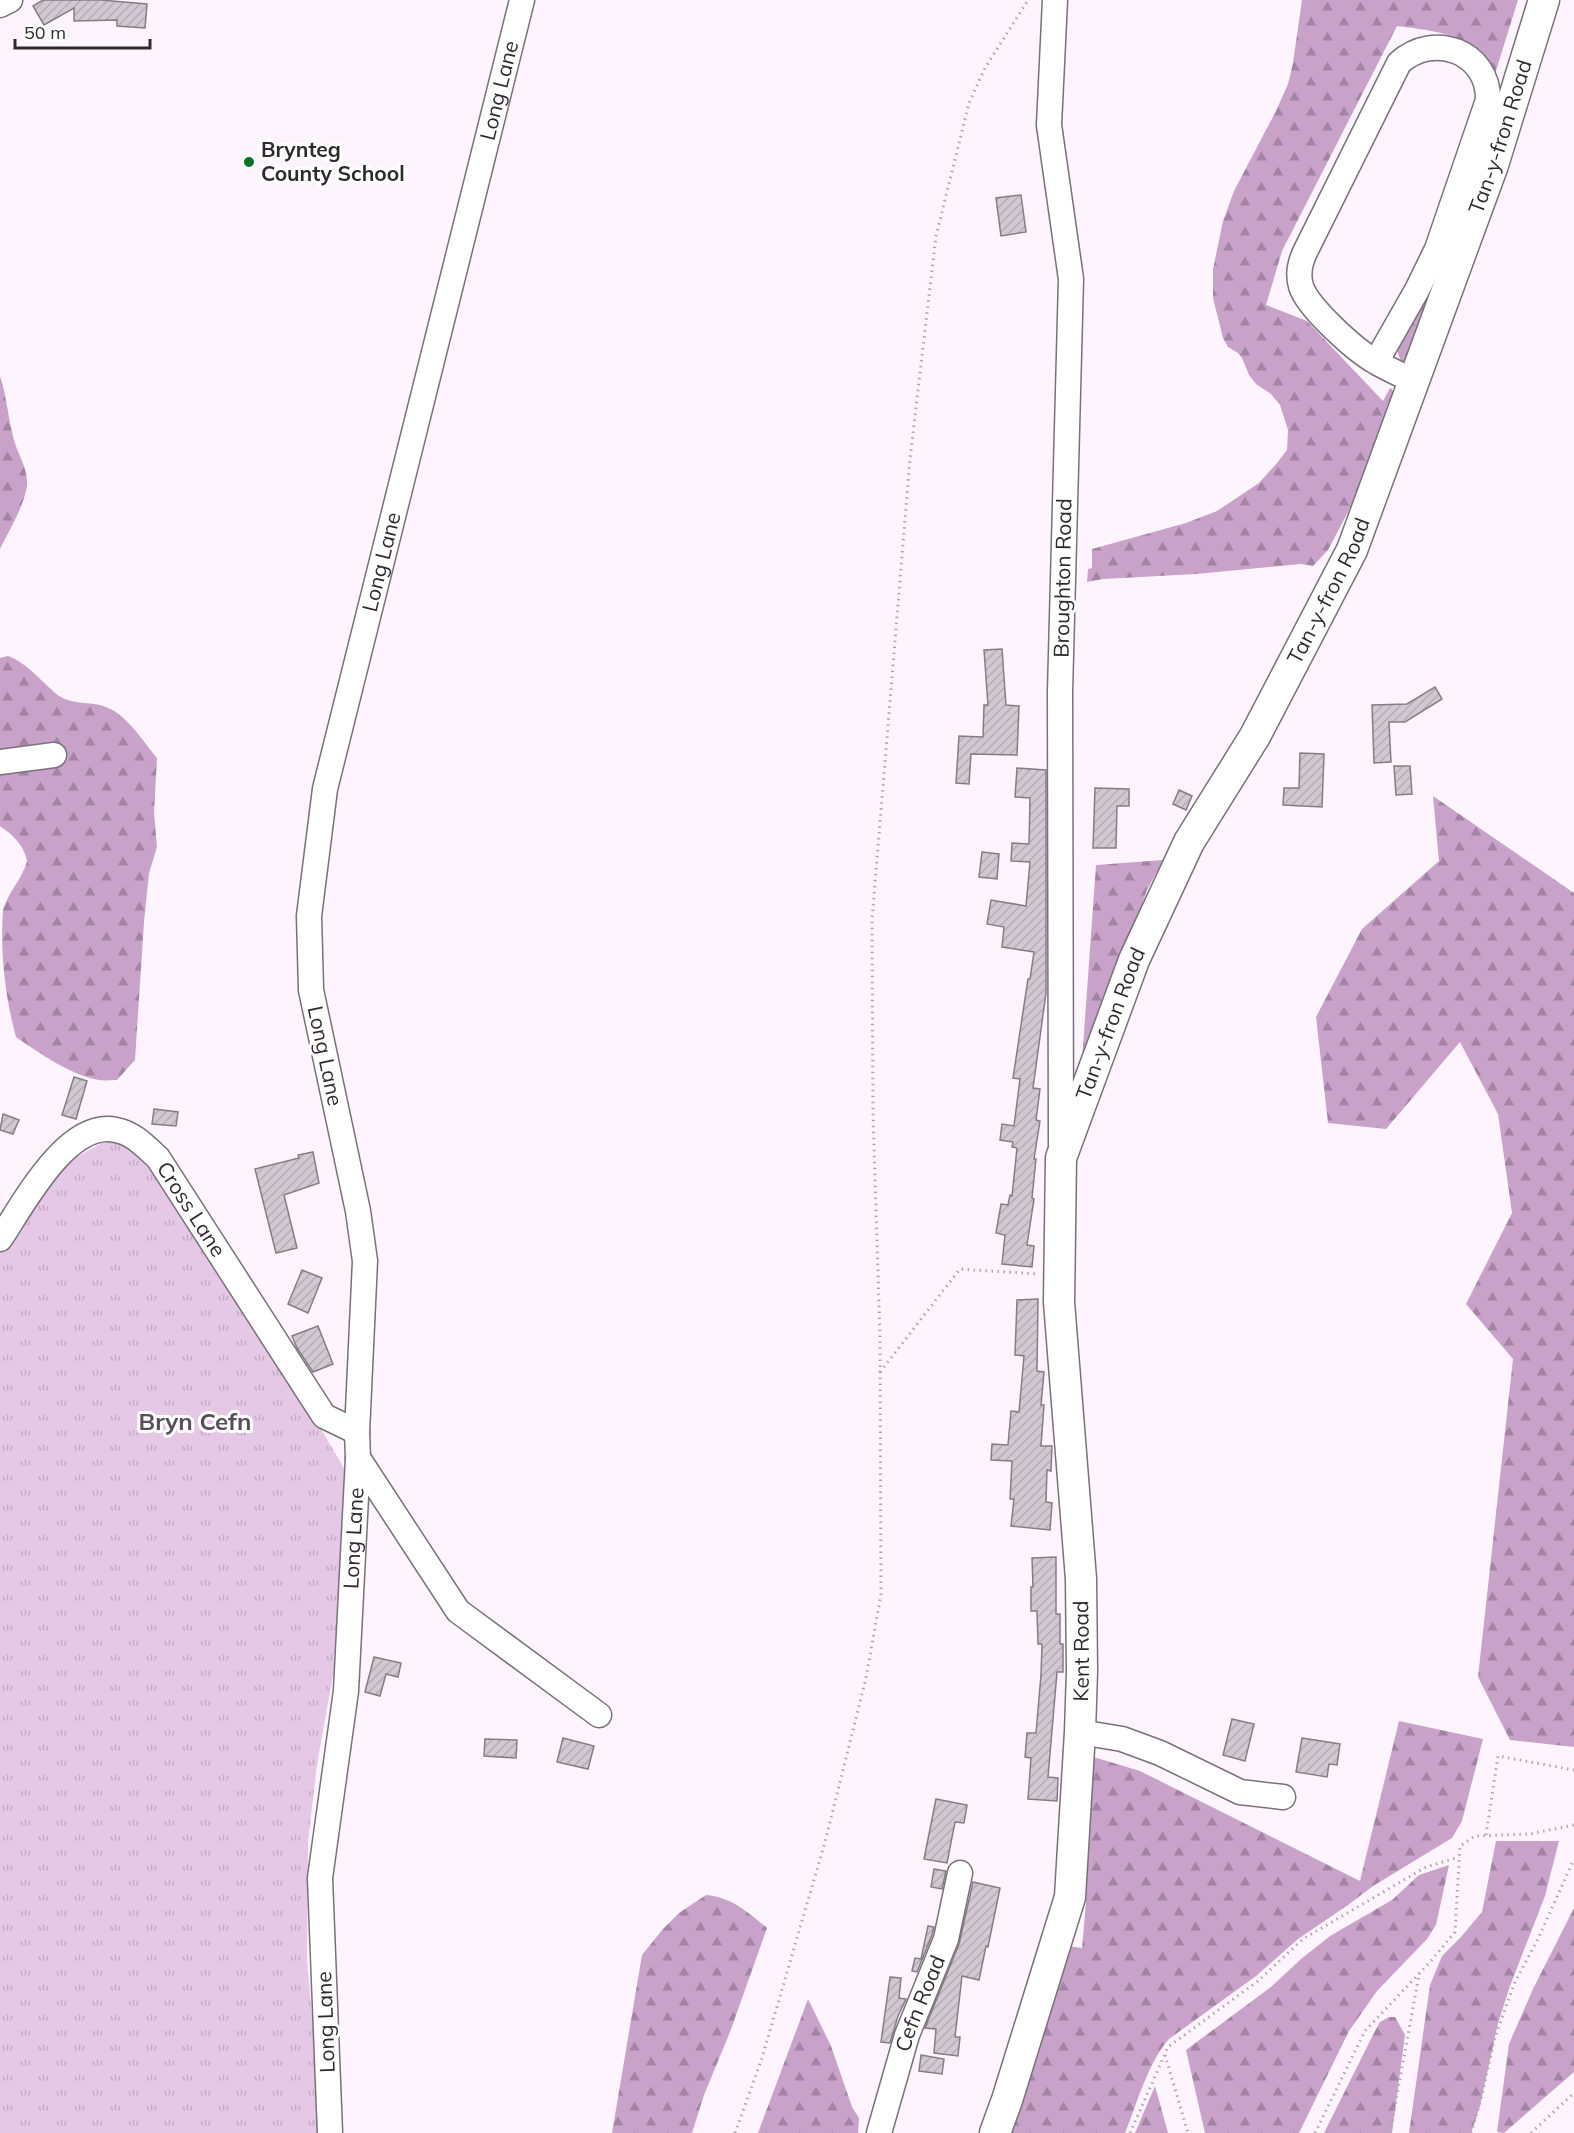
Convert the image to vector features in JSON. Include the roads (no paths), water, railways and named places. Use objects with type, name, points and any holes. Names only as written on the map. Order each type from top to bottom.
[{"type":"main road","name":"Tan-y-fron Road","points":[[1061,1158],[1134,960],[1189,842],[1255,736],[1352,550],[1493,165],[1544,0]]},
{"type":"main road","name":"Kent Road","points":[[995,2133],[1070,1897],[1080,1732],[1081,1580],[1059,1302],[1061,1158]]},
{"type":"street","points":[[0,5],[10,0]]},
{"type":"street","name":"Long Lane","points":[[330,2133],[320,1878],[346,1690],[358,1458],[364,1261],[358,1211],[311,990],[309,916],[325,789],[522,0]]},
{"type":"street","name":"Broughton Road","points":[[1055,0],[1050,125],[1071,279],[1060,692],[1061,1158]]},
{"type":"street","points":[[1376,362],[1417,290],[1437,249],[1488,100],[1486,83],[1469,58],[1454,50],[1439,46],[1425,48],[1408,55],[1399,63],[1300,262],[1299,278],[1308,301],[1334,327],[1376,362],[1414,381]]},
{"type":"street","points":[[0,762],[54,755]]},
{"type":"street","name":"Cross Lane","points":[[0,1239],[42,1176],[68,1145],[94,1130],[115,1129],[136,1138],[158,1158],[324,1416],[357,1432]]},
{"type":"street","points":[[358,1458],[458,1611],[598,1715]]},
{"type":"street","points":[[1080,1732],[1122,1739],[1160,1753],[1240,1792],[1283,1797]]},
{"type":"street","name":"Cefn Road","points":[[879,2133],[907,2035],[946,1939],[960,1873]]},
{"type":"place","name":"Brynteg County School","points":[[249,162]]},
{"type":"district","name":"Bryn Cefn","points":[[195,1422]]}]
